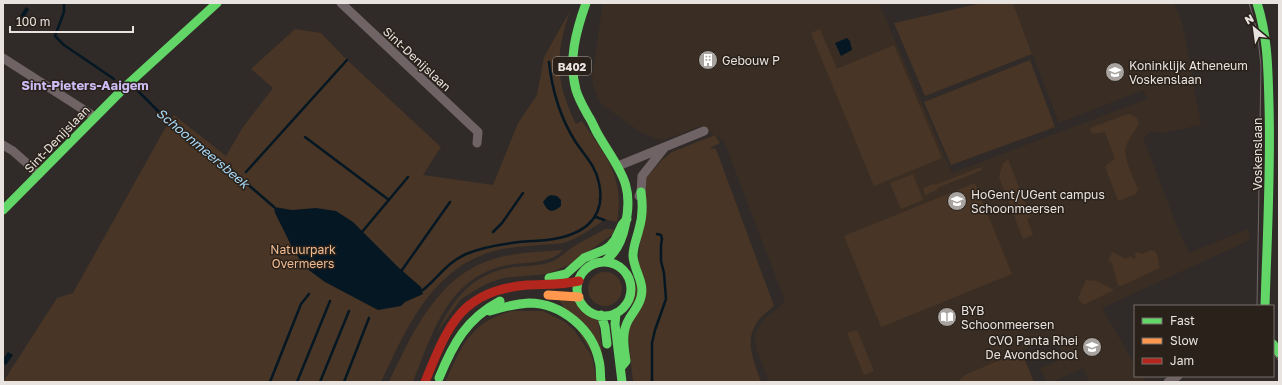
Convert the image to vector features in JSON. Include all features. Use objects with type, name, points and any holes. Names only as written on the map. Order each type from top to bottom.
[{"type":"main road","name":"Sint-Denijslaan","points":[[3,210],[126,86],[217,3]]},
{"type":"main road","name":"B402","points":[[586,3],[575,34],[572,60],[575,88],[579,100],[597,134],[622,164],[632,173],[640,195],[636,225],[623,263]]},
{"type":"main road","name":"Voskenslaan","points":[[1251,3],[1259,31],[1262,61],[1259,305]]},
{"type":"main road","name":"Voskenslaan","points":[[1257,3],[1263,22],[1267,48],[1269,208],[1266,231],[1265,305]]},
{"type":"main road","name":"B402","points":[[579,282],[582,274],[588,268],[611,258],[616,252],[624,232],[629,203],[622,164]]},
{"type":"main road","points":[[621,367],[626,362],[624,334],[626,323],[637,307],[641,298],[642,287],[640,276],[633,259],[633,253],[641,224],[642,201],[640,195]]},
{"type":"main road","points":[[528,285],[536,279],[562,276],[587,256],[607,249],[614,243],[621,224],[627,219]]},
{"type":"main road","points":[[425,382],[447,332],[456,318],[467,307],[490,293],[506,288],[528,285],[569,284],[579,282],[579,297],[587,310],[601,315],[616,313],[626,305],[631,293],[631,285],[623,263],[618,265],[604,262]]},
{"type":"main road","points":[[437,382],[458,338],[466,327],[485,308],[509,298],[558,295],[579,297]]},
{"type":"main road","points":[[478,315],[500,307],[524,302],[548,306],[564,313],[575,320],[592,340],[598,352],[601,382]]},
{"type":"main road","points":[[616,313],[615,324],[622,382]]},
{"type":"main road","points":[[601,315],[605,327],[608,351]]},
{"type":"street","name":"Sint-Denijslaan","points":[[340,3],[483,132],[477,143]]},
{"type":"street","points":[[3,58],[95,117]]},
{"type":"street","points":[[622,164],[704,131]]},
{"type":"street","points":[[1269,131],[1279,131]]},
{"type":"street","points":[[3,145],[13,151],[39,174]]},
{"type":"street","points":[[640,195],[642,176],[666,146]]},
{"type":"shaded area","name":"HoGent/UGent campus Schoonmeersen","points":[[603,3],[879,3],[952,173],[1147,99],[1143,90],[1059,123],[1013,3],[1174,3],[1182,22],[1201,125],[1162,133],[1151,131],[1143,138],[1178,229],[1189,253],[1248,229],[1250,240],[1102,308],[1134,363],[1134,377],[1143,377],[1146,382],[1090,382],[1083,368],[1053,382],[1047,382],[1040,368],[1064,358],[1055,336],[1022,351],[1034,382],[769,382],[756,348],[755,338],[757,329],[765,318],[785,301],[724,141],[701,126],[660,140],[642,133],[599,101],[592,78]]},
{"type":"green space","points":[[982,3],[1013,3],[1032,54],[925,96],[894,23]]},
{"type":"green space","name":"Natuurpark Overmeers","points":[[570,11],[565,27],[560,55],[561,81],[564,95],[576,124],[582,121],[599,145],[612,168],[616,179],[618,192],[619,206],[617,222],[605,219],[592,229],[564,243],[509,248],[484,254],[462,265],[444,280],[428,297],[414,317],[381,382],[3,382],[57,298],[73,293],[174,115],[226,156],[243,127],[273,88],[251,69],[295,29],[321,33],[347,60],[441,147],[423,175],[493,185],[518,123],[537,95],[544,57]]},
{"type":"green space","points":[[820,29],[837,69],[894,45],[942,158],[874,186],[811,33]]},
{"type":"green space","points":[[1030,60],[1055,127],[951,165],[924,102]]},
{"type":"green space","points":[[1128,114],[1135,117],[1139,123],[1127,143],[1125,150],[1129,168],[1138,189],[1136,194],[1118,201],[1105,166],[1115,159],[1105,132],[1092,134],[1090,128]]},
{"type":"green space","points":[[715,135],[720,143],[710,148],[716,149],[774,306],[758,321],[751,338],[752,353],[761,382],[633,382],[628,334],[638,265],[646,178],[663,159],[672,152]]},
{"type":"green space","points":[[1008,159],[1031,217],[1027,219],[1033,235],[1023,239],[999,177],[1002,165]]},
{"type":"green space","points":[[981,167],[982,170],[937,188],[937,190],[925,195],[923,188],[934,184],[935,185]]},
{"type":"green space","points":[[913,174],[923,200],[901,209],[890,183]]},
{"type":"green space","points":[[975,183],[1012,274],[881,327],[844,236]]},
{"type":"green space","points":[[605,229],[614,230],[613,234],[571,264],[547,274],[503,278],[486,284],[474,291],[461,299],[437,332],[458,298],[476,281],[499,270],[538,265],[553,261],[574,246]]},
{"type":"green space","points":[[563,250],[547,260],[514,264],[492,270],[474,279],[459,292],[447,307],[428,343],[413,382],[389,382],[418,325],[430,307],[443,291],[459,277],[476,266],[497,258],[521,253]]},
{"type":"green space","points":[[1151,250],[1156,252],[1160,268],[1121,286],[1118,285],[1112,263],[1108,261],[1112,252],[1126,259],[1131,256],[1133,259],[1136,257],[1134,254],[1138,252],[1142,254]]},
{"type":"green space","points":[[605,272],[611,273],[617,277],[621,283],[621,295],[617,301],[611,305],[605,306],[599,305],[593,301],[589,295],[588,289],[589,283],[593,277],[599,273]]},
{"type":"green space","points":[[1086,280],[1097,281],[1114,290],[1083,305],[1078,298]]},
{"type":"green space","points":[[558,298],[576,300],[585,312],[598,318],[605,375]]},
{"type":"green space","points":[[512,311],[543,311],[565,322],[574,330],[592,356],[597,382],[445,382],[469,337],[486,322]]},
{"type":"green space","points":[[857,330],[874,371],[864,375],[847,333]]},
{"type":"green space","points":[[1021,351],[1034,382],[958,382],[965,375]]},
{"type":"water","points":[[26,7],[29,9],[22,22],[18,19]]},
{"type":"water","points":[[847,38],[850,41],[852,50],[841,56],[835,43]]},
{"type":"water","points":[[551,195],[557,196],[561,200],[561,206],[553,211],[549,210],[543,202]]},
{"type":"water","points":[[274,207],[292,210],[316,208],[336,211],[353,222],[398,267],[421,287],[423,294],[405,302],[401,306],[378,310],[325,282],[306,268],[294,251],[275,213]]},
{"type":"water","points":[[8,352],[13,355],[6,365],[3,363],[3,359]]},
{"type":"waterway","name":"Schoonmeersbeek","points":[[64,3],[64,12],[55,36],[64,45],[114,79]]},
{"type":"waterway","points":[[246,172],[347,60]]},
{"type":"waterway","name":"Schoonmeersbeek","points":[[423,290],[448,266],[466,254],[479,249],[499,245],[547,240],[570,235],[580,230],[595,217],[599,207],[599,183],[595,171],[575,141],[561,113],[552,83],[549,62]]},
{"type":"waterway","name":"Schoonmeersbeek","points":[[134,87],[171,124],[193,143],[216,157],[274,207]]},
{"type":"waterway","points":[[305,137],[389,200]]},
{"type":"waterway","points":[[362,232],[408,177]]},
{"type":"waterway","points":[[493,232],[502,223],[523,193]]},
{"type":"waterway","points":[[402,270],[450,202]]},
{"type":"waterway","name":"Schoonmeersbeek","points":[[596,217],[604,220]]},
{"type":"waterway","name":"Schoonmeersbeek","points":[[652,382],[652,343],[666,299],[664,273],[661,261],[662,239],[661,235],[657,234]]},
{"type":"waterway","points":[[270,382],[301,304],[309,294]]},
{"type":"waterway","points":[[297,382],[330,301]]},
{"type":"waterway","points":[[320,382],[349,311]]},
{"type":"waterway","points":[[344,382],[369,318]]},
{"type":"tram line","points":[[1249,3],[1257,31],[1261,65],[1257,305]]},
{"type":"tram line","points":[[1274,354],[1279,361]]},
{"type":"traffic: fast","points":[[3,210],[126,86],[217,3]]},
{"type":"traffic: fast","points":[[586,3],[574,46],[573,68],[576,90],[580,101],[598,134],[619,168],[628,199],[628,211],[622,237],[615,251],[604,262]]},
{"type":"traffic: fast","points":[[1257,3],[1261,16],[1268,66],[1269,180],[1265,305]]},
{"type":"traffic: fast","points":[[621,367],[626,361],[624,350],[624,334],[626,324],[639,303],[642,292],[642,286],[635,267],[633,256],[634,245],[642,215],[641,192]]},
{"type":"traffic: fast","points":[[549,278],[566,274],[584,258],[610,246],[627,219]]},
{"type":"traffic: fast","points":[[604,262],[614,264],[623,270],[629,279],[631,289],[629,299],[623,308],[614,314],[604,316],[594,314],[585,308],[579,299],[577,289],[579,279],[585,270],[594,264],[604,262]]},
{"type":"traffic: fast","points":[[439,378],[455,343],[469,324],[488,308],[500,301]]},
{"type":"traffic: fast","points":[[490,311],[529,303],[541,304],[564,313],[583,329],[596,349],[600,363],[601,382]]},
{"type":"traffic: fast","points":[[616,313],[615,324],[622,382]]},
{"type":"traffic: fast","points":[[601,315],[605,327],[607,344]]},
{"type":"traffic: fast","points":[[1274,346],[1279,353]]},
{"type":"traffic: slow","points":[[548,295],[579,297]]},
{"type":"traffic: jam","points":[[425,382],[441,344],[450,328],[471,304],[486,295],[504,289],[527,285],[560,284],[579,281]]},
{"type":"place","name":"Gebouw P","points":[[708,60]]},
{"type":"place","name":"Koninklijk Atheneum Voskenslaan","points":[[1115,72]]},
{"type":"place","name":"HoGent/UGent campus Schoonmeersen","points":[[957,201]]},
{"type":"place","name":"BYB Schoonmeersen","points":[[947,317]]},
{"type":"place","name":"CVO Panta Rhei De Avondschool","points":[[1092,347]]},
{"type":"district","name":"Sint-Pieters-Aaigem","points":[[85,85]]}]
